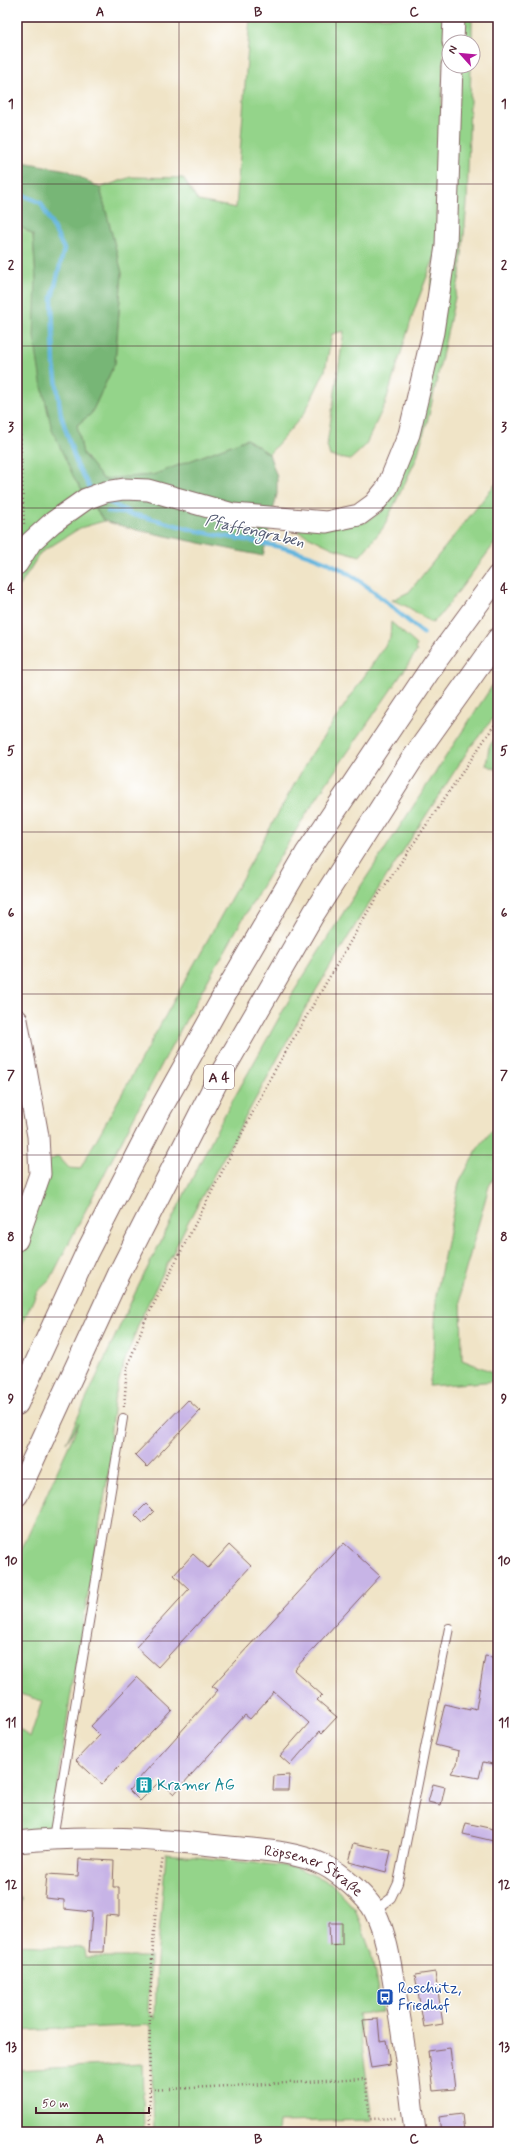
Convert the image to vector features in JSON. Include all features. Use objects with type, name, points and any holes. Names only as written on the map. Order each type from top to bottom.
[{"type":"highway","name":"A 4","points":[[17,1404],[87,1252],[155,1119],[231,982],[306,854],[455,633],[498,576]]},
{"type":"highway","name":"A 4","points":[[17,1495],[119,1274],[218,1079],[314,913],[411,761],[492,647]]},
{"type":"street","points":[[453,34],[454,17]]},
{"type":"street","points":[[17,564],[31,542],[52,523],[86,499],[105,492],[124,489],[148,490],[233,514],[326,522],[359,515],[374,504],[387,488],[409,434],[433,332],[446,246],[452,74]]},
{"type":"street","points":[[17,1020],[38,1136],[40,1174],[17,1240]]},
{"type":"street","name":"Röpsener Straße","points":[[17,1842],[53,1838],[168,1840],[269,1851],[297,1856],[324,1865],[346,1880],[374,1910],[385,1939],[403,2033],[414,2125]]},
{"type":"lane","points":[[53,1838],[123,1418]]},
{"type":"lane","points":[[374,1910],[391,1898],[398,1883],[449,1628]]},
{"type":"path","points":[[17,359],[23,520],[31,542]]},
{"type":"path","points":[[123,1418],[127,1368],[144,1323],[272,1075],[374,903],[498,720]]},
{"type":"path","points":[[150,2132],[150,2023],[154,1934],[163,1852],[168,1840]]},
{"type":"path","points":[[150,2090],[365,2079],[370,2119],[414,2125]]},
{"type":"green space","points":[[250,17],[445,17],[444,34],[441,34],[441,74],[443,74],[436,253],[415,308],[385,404],[365,446],[350,460],[330,456],[327,445],[344,331],[332,334],[325,371],[304,414],[269,454],[247,439],[153,475],[103,479],[83,454],[77,425],[91,414],[115,363],[122,273],[100,188],[131,177],[183,178],[198,201],[236,208]]},
{"type":"green space","points":[[460,17],[472,17],[472,34],[459,34]]},
{"type":"green space","points":[[457,74],[471,74],[467,204],[460,275],[429,415],[416,460],[383,528],[360,556],[332,548],[285,525],[364,523],[382,511],[399,485],[412,444]]},
{"type":"green space","points":[[17,161],[67,170],[100,188],[122,273],[115,363],[91,414],[77,425],[83,454],[103,479],[153,475],[247,439],[269,454],[277,477],[277,494],[263,556],[137,530],[104,521],[75,480],[52,430],[41,382],[34,337],[36,280],[33,235],[17,224]]},
{"type":"green space","points":[[17,224],[33,235],[36,280],[75,480],[104,521],[80,528],[40,553],[20,586],[17,586]]},
{"type":"green space","points":[[498,481],[498,539],[439,617],[432,623],[408,607],[392,600],[409,592]]},
{"type":"green space","points":[[391,622],[417,645],[415,649],[417,651],[314,802],[233,935],[109,1164],[50,1280],[37,1292],[17,1335],[17,1254],[49,1161],[58,1156],[69,1168],[80,1169],[309,758],[390,638]]},
{"type":"green space","points":[[498,677],[498,712],[469,749],[359,919],[306,1007],[188,1222],[141,1318],[124,1363],[114,1400],[110,1438],[115,1435],[70,1699],[52,1828],[44,1833],[17,1836],[17,1727],[30,1738],[42,1701],[17,1693],[17,1560],[79,1423],[66,1443],[136,1291],[220,1123],[293,993],[345,910]]},
{"type":"green space","points":[[498,734],[498,770],[486,765],[489,747]]},
{"type":"green space","points":[[498,1123],[498,1171],[489,1186],[461,1287],[462,1360],[498,1374],[498,1381],[429,1386],[434,1358],[436,1296],[459,1183],[478,1148]]},
{"type":"green space","points":[[166,1854],[295,1867],[331,1883],[355,1909],[371,1953],[382,2012],[358,2014],[372,2120],[279,2122],[278,2132],[154,2132],[151,2025],[17,2031],[17,1897],[21,1897],[18,1945],[84,1948],[85,1957],[150,1957],[148,2011],[155,2019],[157,1960]]},
{"type":"green space","points":[[142,2063],[144,2132],[17,2132],[17,2070]]},
{"type":"building","points":[[188,1400],[200,1411],[147,1467],[135,1455]]},
{"type":"building","points":[[146,1504],[154,1512],[143,1523],[135,1515]]},
{"type":"building","points":[[344,1543],[380,1576],[294,1670],[322,1695],[317,1700],[337,1717],[322,1733],[320,1731],[290,1765],[280,1756],[309,1723],[274,1692],[250,1719],[245,1715],[174,1794],[160,1781],[140,1801],[129,1790],[218,1690],[212,1686]]},
{"type":"building","points":[[229,1545],[251,1566],[158,1667],[136,1647],[189,1589],[174,1575],[193,1554],[208,1568]]},
{"type":"building","points":[[485,1656],[498,1658],[498,1742],[493,1764],[483,1762],[479,1778],[451,1773],[457,1764],[459,1751],[435,1745],[445,1704],[470,1710],[470,1707],[476,1709]]},
{"type":"building","points":[[137,1677],[172,1710],[102,1784],[76,1760],[100,1735],[91,1726]]},
{"type":"building","points":[[289,1775],[288,1790],[273,1790],[274,1776]]},
{"type":"building","points":[[433,1784],[445,1787],[441,1805],[428,1802]]},
{"type":"building","points":[[466,1823],[498,1830],[498,1842],[463,1834]]},
{"type":"building","points":[[354,1843],[391,1851],[386,1872],[349,1862]]},
{"type":"building","points":[[79,1859],[114,1861],[113,1887],[119,1887],[119,1916],[106,1915],[104,1952],[89,1952],[92,1912],[64,1909],[64,1900],[45,1898],[47,1874],[78,1876]]},
{"type":"building","points":[[329,1923],[342,1923],[342,1945],[330,1946]]},
{"type":"building","points":[[435,1972],[443,2024],[424,2027],[415,1975]]},
{"type":"building","points":[[378,2019],[380,2041],[386,2040],[390,2065],[371,2068],[363,2020]]},
{"type":"building","points":[[450,2048],[455,2089],[433,2091],[428,2051]]},
{"type":"building","points":[[462,2114],[464,2132],[441,2132],[439,2117]]},
{"type":"waterway","points":[[17,192],[41,203],[64,249],[52,298],[54,364],[61,415],[77,465],[90,488]]},
{"type":"waterway","points":[[104,500],[129,512]]},
{"type":"waterway","name":"Pfaffengraben","points":[[108,512],[134,515],[211,534],[276,546],[293,550],[324,561],[339,568],[361,582],[423,633]]},
{"type":"place","name":"Kramer AG","points":[[144,1785]]},
{"type":"place","name":"Roschütz, Friedhof","points":[[385,1997]]}]
